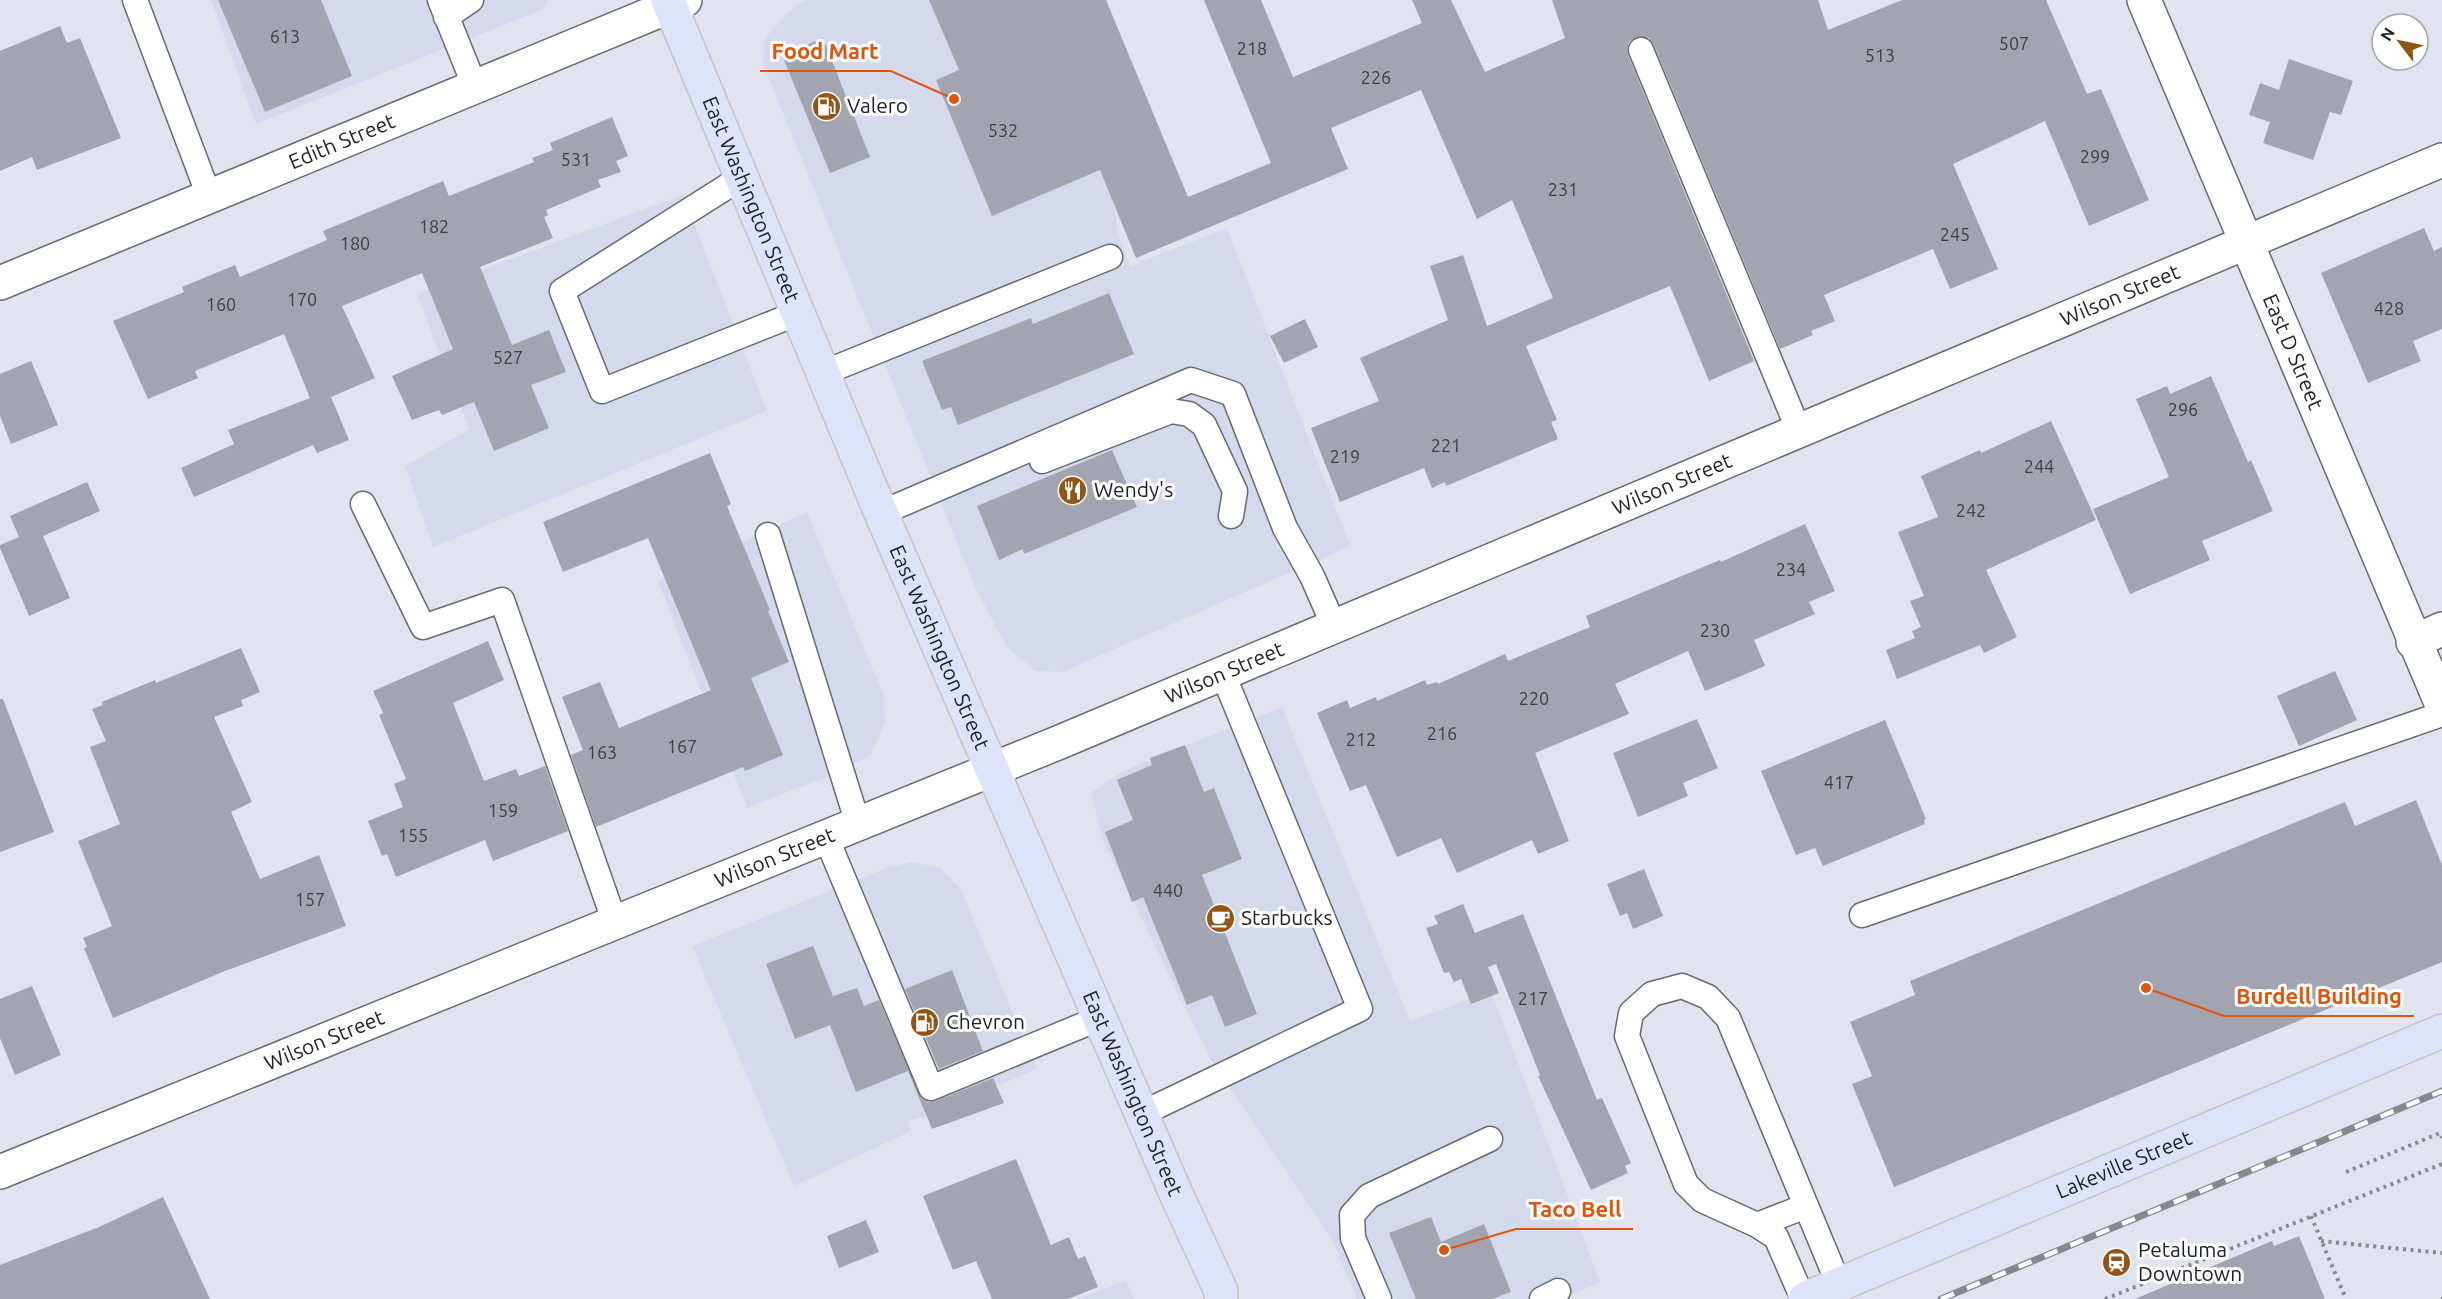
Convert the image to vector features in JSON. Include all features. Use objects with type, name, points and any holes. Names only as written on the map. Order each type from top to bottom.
[{"type":"main road","name":"East Washington Street","points":[[675,2],[742,177],[881,513],[1221,1297]]},
{"type":"main road","name":"Lakeville Street","points":[[1804,1299],[2442,1030]]},
{"type":"street","name":"East D Street","points":[[2144,0],[2245,243],[2428,635],[2442,705]]},
{"type":"street","name":"Edith Street","points":[[0,283],[675,2]]},
{"type":"street","name":"Wilson Street","points":[[0,1172],[992,770],[2442,160]]},
{"type":"lane","points":[[135,0],[209,196]]},
{"type":"lane","points":[[471,0],[443,9],[475,87]]},
{"type":"lane","points":[[1641,50],[1799,431]]},
{"type":"lane","points":[[742,177],[562,291],[602,391],[798,313]]},
{"type":"lane","points":[[823,373],[1110,257]]},
{"type":"lane","points":[[881,513],[1191,380],[1233,394],[1285,528],[1312,576],[1334,626]]},
{"type":"lane","points":[[969,475],[1026,466],[1171,411],[1189,414],[1204,425],[1235,490],[1231,516]]},
{"type":"lane","points":[[363,504],[423,627],[502,600],[615,923]]},
{"type":"lane","points":[[768,535],[858,824]]},
{"type":"lane","points":[[1141,1114],[1360,1010],[1222,674]]},
{"type":"lane","points":[[1862,915],[2442,714]]},
{"type":"lane","points":[[826,837],[931,1088],[1100,1018]]},
{"type":"lane","points":[[1804,1299],[1776,1237],[1702,1200],[1686,1184],[1627,1036],[1630,1013],[1652,994],[1682,986],[1708,997],[1728,1018],[1839,1285]]},
{"type":"lane","points":[[1379,1299],[1353,1238],[1352,1215],[1369,1196],[1490,1139]]},
{"type":"lane","points":[[1756,1225],[1806,1206]]},
{"type":"path","points":[[2346,1172],[2440,1133],[2442,1138]]},
{"type":"path","points":[[2106,1299],[2442,1164]]},
{"type":"path","points":[[2310,1216],[2346,1299]]},
{"type":"path","points":[[2321,1241],[2442,1253]]},
{"type":"shaded area","points":[[211,0],[548,0],[544,9],[256,124]]},
{"type":"shaded area","points":[[807,0],[1030,0],[1109,180],[1119,236],[1130,266],[1227,228],[1350,546],[1062,672],[1035,671],[1006,646],[976,589],[763,64],[764,39],[796,5]]},
{"type":"shaded area","points":[[683,195],[767,411],[433,547],[405,466],[470,429],[461,408],[468,405],[448,355],[440,354],[417,294]]},
{"type":"shaded area","points":[[807,512],[884,696],[885,723],[870,756],[831,775],[747,808],[658,581]]},
{"type":"shaded area","points":[[1282,707],[1410,1021],[1491,991],[1600,1282],[1563,1299],[1357,1299],[1331,1238],[1211,1060],[1103,840],[1091,793],[1123,771]]},
{"type":"shaded area","points":[[913,862],[940,868],[961,890],[1037,1069],[927,1116],[908,1121],[911,1131],[794,1186],[692,946],[889,867]]},
{"type":"shaded area","points":[[1126,1281],[1134,1299],[1077,1299]]},
{"type":"building","points":[[218,0],[321,0],[352,76],[265,112]]},
{"type":"building","points":[[929,0],[1106,0],[1188,197],[1271,163],[1204,0],[1261,0],[1293,77],[1422,23],[1412,0],[1451,0],[1485,72],[1565,38],[1552,0],[1818,0],[1828,30],[1902,0],[2046,0],[2087,94],[2101,89],[2149,200],[2089,226],[2045,121],[1953,164],[1998,269],[1950,289],[1933,249],[1824,295],[1835,321],[1811,331],[1813,335],[1780,349],[1654,45],[1649,38],[1636,37],[1629,42],[1628,55],[1754,361],[1709,381],[1670,286],[1526,346],[1557,420],[1551,422],[1558,439],[1446,486],[1445,482],[1432,488],[1424,468],[1340,502],[1311,428],[1379,401],[1360,358],[1448,320],[1430,266],[1463,255],[1487,326],[1553,298],[1512,200],[1477,219],[1421,90],[1331,128],[1348,169],[1136,258],[1100,170],[992,216],[936,80],[959,70]]},
{"type":"building","points":[[60,26],[67,43],[80,38],[121,138],[37,170],[32,157],[0,171],[0,51]]},
{"type":"building","name":"Valero","points":[[823,38],[870,157],[830,173],[782,55]]},
{"type":"building","points":[[2289,59],[2353,81],[2341,115],[2330,112],[2313,160],[2263,143],[2270,122],[2249,115],[2260,83],[2279,90]]},
{"type":"building","points":[[612,117],[628,156],[616,161],[621,172],[598,180],[601,187],[546,210],[548,215],[544,217],[553,238],[480,267],[512,345],[549,330],[566,372],[531,385],[549,428],[494,451],[474,402],[442,415],[439,410],[412,420],[392,376],[453,349],[422,273],[342,306],[375,378],[331,397],[349,440],[317,453],[313,445],[194,497],[181,468],[234,444],[228,430],[310,398],[284,334],[195,371],[198,378],[148,399],[113,321],[184,292],[182,287],[235,265],[240,277],[327,240],[323,231],[443,181],[449,196],[534,162],[532,158],[553,150],[550,143]]},
{"type":"building","points":[[2424,228],[2434,251],[2442,247],[2442,329],[2413,341],[2421,361],[2368,383],[2321,273]]},
{"type":"building","points":[[1109,293],[1134,354],[958,425],[951,407],[942,410],[922,361],[1031,318],[1033,324]]},
{"type":"building","points":[[1305,319],[1318,347],[1284,363],[1270,336]]},
{"type":"building","points":[[31,361],[58,425],[11,444],[0,416],[0,374]]},
{"type":"building","points":[[2211,376],[2248,462],[2251,460],[2273,511],[2202,541],[2210,560],[2130,594],[2093,509],[2169,477],[2136,399],[2167,386],[2170,394]]},
{"type":"building","points":[[2051,421],[2096,520],[1986,570],[2017,637],[1984,653],[1980,645],[1897,679],[1886,650],[1915,638],[1912,631],[1921,627],[1910,601],[1924,596],[1898,532],[1938,517],[1921,476],[1980,450],[1981,453]]},
{"type":"building","name":"Wendy's","points":[[1112,450],[1137,507],[1024,554],[1023,549],[999,560],[977,506]]},
{"type":"building","points":[[710,453],[731,504],[727,506],[789,662],[751,678],[783,755],[745,771],[743,767],[596,827],[571,755],[583,750],[562,697],[600,682],[619,728],[711,690],[648,538],[563,572],[543,522]]},
{"type":"building","points":[[87,482],[100,511],[43,536],[70,598],[29,616],[0,548],[0,545],[19,537],[10,516]]},
{"type":"building","points":[[1805,524],[1835,591],[1809,602],[1815,614],[1754,640],[1765,666],[1705,691],[1688,651],[1615,684],[1629,714],[1535,753],[1569,841],[1538,854],[1532,840],[1457,873],[1441,838],[1397,857],[1366,785],[1350,791],[1317,713],[1347,700],[1350,708],[1376,697],[1377,701],[1425,680],[1427,685],[1437,682],[1438,684],[1505,654],[1508,661],[1590,627],[1586,616],[1720,560],[1721,562]]},
{"type":"building","points":[[488,641],[504,680],[453,703],[484,781],[516,769],[519,776],[545,766],[568,831],[493,861],[485,840],[396,877],[387,854],[382,856],[368,821],[403,807],[394,784],[406,779],[379,715],[383,713],[373,691]]},
{"type":"building","points":[[241,648],[260,692],[241,700],[243,706],[214,717],[252,802],[231,812],[260,879],[319,855],[346,926],[225,971],[113,1018],[84,948],[87,947],[83,938],[112,926],[78,841],[120,824],[90,747],[106,741],[92,709],[103,705],[102,702],[155,680],[156,683]]},
{"type":"building","points":[[2335,671],[2357,720],[2299,746],[2277,696]]},
{"type":"building","points":[[0,699],[3,699],[54,832],[0,852]]},
{"type":"building","points":[[1697,719],[1718,768],[1683,783],[1688,796],[1638,817],[1613,753]]},
{"type":"building","points":[[1885,720],[1926,819],[1925,824],[1823,866],[1815,848],[1796,855],[1761,771]]},
{"type":"building","points":[[1185,745],[1204,792],[1214,788],[1242,859],[1202,875],[1257,1014],[1225,1027],[1212,995],[1187,1005],[1143,897],[1132,902],[1105,832],[1133,820],[1117,780],[1152,765],[1150,758]]},
{"type":"building","points":[[2416,800],[2442,865],[2442,962],[1894,1187],[1852,1084],[1872,1076],[1850,1022],[1915,995],[1910,981],[2345,802],[2355,826]]},
{"type":"building","points":[[1644,869],[1663,916],[1633,929],[1627,913],[1620,916],[1607,884]]},
{"type":"building","points":[[1463,904],[1475,933],[1523,914],[1597,1100],[1602,1098],[1631,1163],[1625,1166],[1628,1173],[1591,1190],[1538,1076],[1540,1075],[1496,964],[1488,967],[1499,993],[1471,1004],[1461,979],[1454,982],[1449,972],[1444,973],[1426,928],[1438,924],[1434,916]]},
{"type":"building","points":[[813,946],[833,996],[857,988],[864,1006],[879,1000],[922,1099],[929,1102],[936,1101],[993,1078],[1004,1103],[932,1129],[908,1071],[856,1092],[830,1025],[795,1039],[766,964]]},
{"type":"building","points":[[952,970],[983,1051],[939,1069],[905,989]]},
{"type":"building","points":[[32,986],[61,1055],[15,1075],[0,1038],[0,999]]},
{"type":"building","points":[[1016,1159],[1051,1245],[1069,1237],[1078,1259],[1085,1256],[1098,1287],[1068,1299],[992,1299],[976,1261],[953,1270],[923,1196]]},
{"type":"building","points":[[163,1197],[210,1299],[0,1299],[0,1265],[99,1227]]},
{"type":"building","points":[[1431,1217],[1441,1242],[1484,1224],[1511,1292],[1492,1299],[1416,1299],[1389,1233]]},
{"type":"building","points":[[866,1220],[879,1252],[839,1268],[827,1236]]},
{"type":"building","points":[[2299,1236],[2325,1299],[2135,1299],[2272,1241],[2274,1246]]},
{"type":"railway","points":[[1941,1299],[2442,1091]]},
{"type":"place","name":"Food Mart","points":[[954,99]]},
{"type":"place","name":"Valero","points":[[826,106]]},
{"type":"place","name":"Wendy's","points":[[1073,490]]},
{"type":"place","name":"Starbucks","points":[[1220,918]]},
{"type":"place","name":"Burdell Building","points":[[2146,988]]},
{"type":"place","name":"Chevron","points":[[925,1022]]},
{"type":"place","name":"Taco Bell","points":[[1444,1250]]},
{"type":"place","name":"Petaluma Downtown","points":[[2117,1262]]}]
